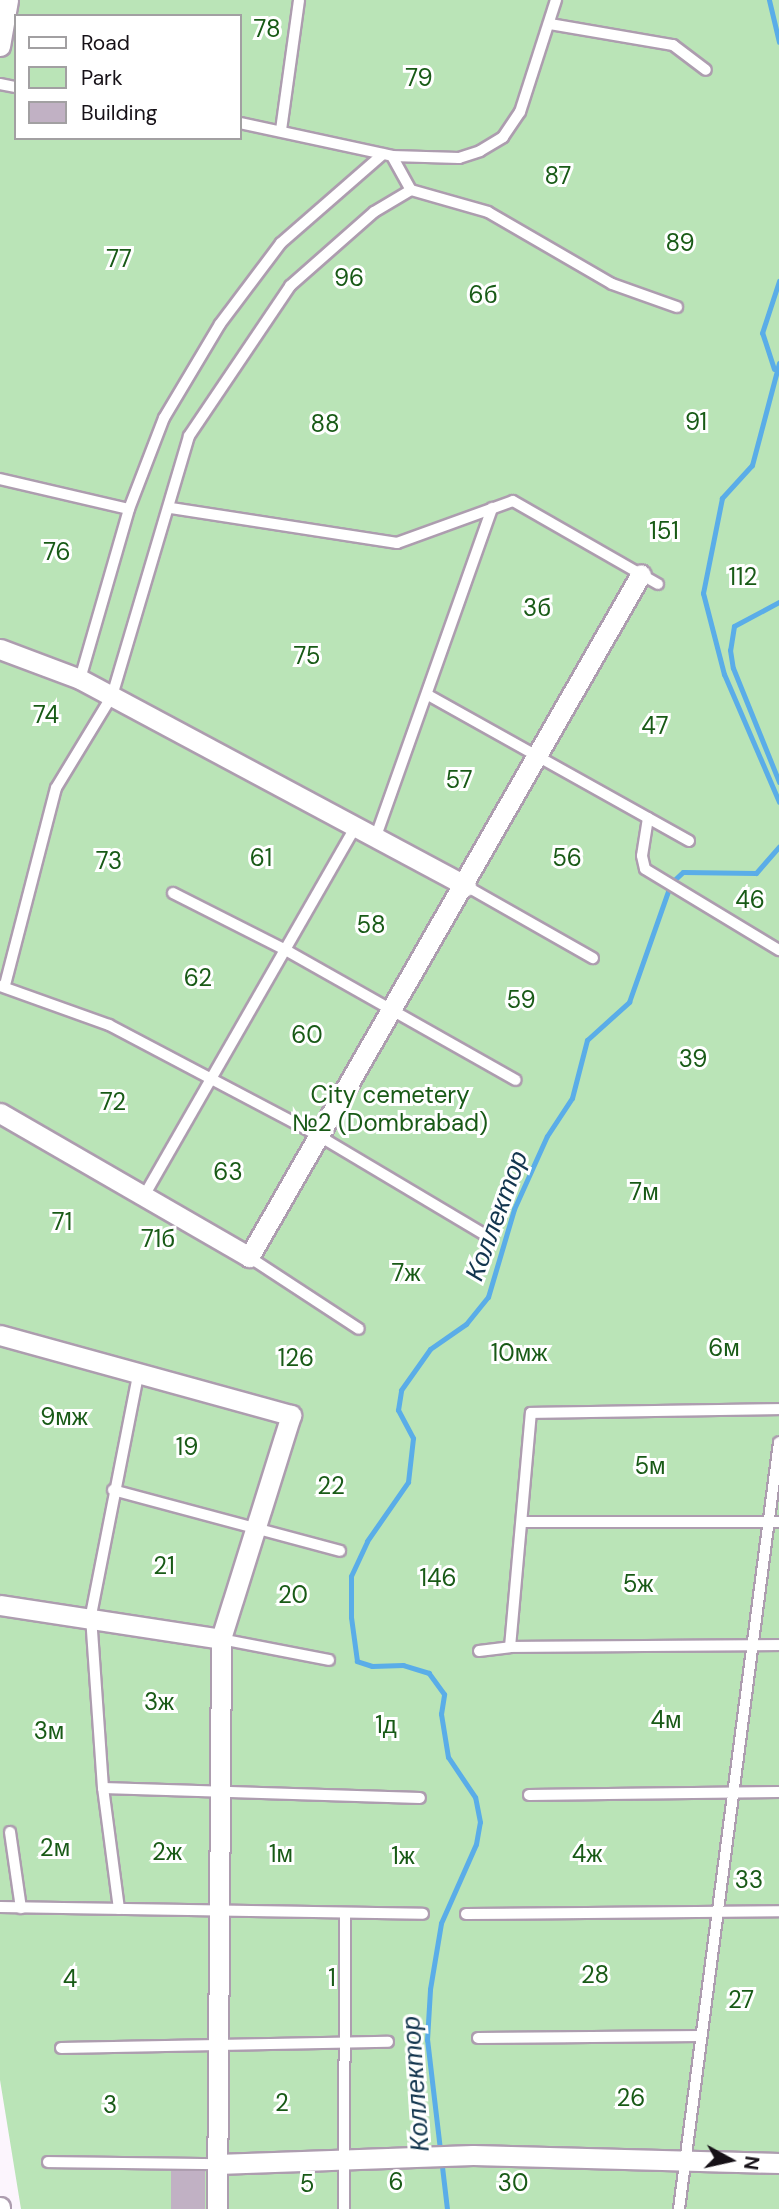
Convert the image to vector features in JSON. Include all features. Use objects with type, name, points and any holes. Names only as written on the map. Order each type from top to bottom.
[{"type":"street","points":[[0,46],[8,0]]},
{"type":"street","points":[[0,1113],[249,1257],[538,760],[650,579]]},
{"type":"street","points":[[0,649],[80,679],[466,886]]},
{"type":"street","points":[[0,1335],[139,1371],[291,1415],[254,1525],[221,1639],[222,1911],[217,2209]]},
{"type":"street","points":[[0,1605],[91,1615],[221,1639]]},
{"type":"street","points":[[217,2164],[418,2155],[779,2163]]},
{"type":"lane","points":[[281,130],[299,0]]},
{"type":"lane","points":[[242,123],[387,155],[459,158],[480,152],[503,137],[520,112],[556,0]]},
{"type":"lane","points":[[550,24],[673,45],[706,69]]},
{"type":"lane","points":[[387,155],[411,190],[488,212],[612,284],[677,307]]},
{"type":"lane","points":[[80,679],[129,509],[164,418],[219,324],[281,243],[387,155]]},
{"type":"lane","points":[[411,190],[374,212],[290,286],[189,436],[171,508],[112,696],[55,788],[3,986],[108,1025],[321,1137],[487,1236]]},
{"type":"lane","points":[[0,479],[129,509]]},
{"type":"lane","points":[[171,508],[397,543],[513,501],[650,579]]},
{"type":"lane","points":[[376,836],[492,508]]},
{"type":"lane","points":[[428,695],[538,760],[689,841]]},
{"type":"lane","points":[[648,818],[642,856],[645,869],[779,950]]},
{"type":"lane","points":[[144,1196],[356,826]]},
{"type":"lane","points":[[466,886],[593,958]]},
{"type":"lane","points":[[173,893],[285,949],[516,1080]]},
{"type":"lane","points":[[249,1257],[359,1329]]},
{"type":"lane","points":[[119,1909],[103,1788],[91,1615],[113,1490],[139,1371]]},
{"type":"lane","points":[[510,1647],[531,1413],[779,1409]]},
{"type":"lane","points":[[679,2209],[751,1645],[774,1522],[779,1442]]},
{"type":"lane","points":[[113,1490],[254,1525],[340,1551]]},
{"type":"lane","points":[[522,1522],[774,1522]]},
{"type":"lane","points":[[221,1639],[329,1660]]},
{"type":"lane","points":[[480,1651],[510,1647],[779,1645]]},
{"type":"lane","points":[[103,1788],[222,1795],[420,1798]]},
{"type":"lane","points":[[529,1795],[779,1792]]},
{"type":"lane","points":[[10,1832],[21,1908]]},
{"type":"lane","points":[[0,1908],[423,1914]]},
{"type":"lane","points":[[466,1914],[779,1911]]},
{"type":"lane","points":[[344,2209],[345,1913]]},
{"type":"lane","points":[[478,2038],[700,2036]]},
{"type":"lane","points":[[61,2048],[388,2042]]},
{"type":"lane","points":[[48,2162],[217,2164]]},
{"type":"green space","name":"City cemetery №2 (Dombrabad)","points":[[0,0],[779,0],[779,2209],[21,2209],[0,2080]]},
{"type":"building","points":[[171,2171],[205,2171],[205,2209],[171,2209]]},
{"type":"waterway","points":[[769,0],[779,42]]},
{"type":"waterway","points":[[774,369],[762,333],[779,281]]},
{"type":"waterway","points":[[779,363],[752,465],[722,498],[703,593],[724,674],[779,802]]},
{"type":"waterway","points":[[779,602],[734,626],[730,650],[733,668],[779,782]]},
{"type":"waterway","name":"Коллектор","points":[[447,2209],[427,2040],[430,1989],[441,1923],[476,1844],[480,1822],[475,1797],[448,1757],[441,1714],[444,1694],[429,1673],[403,1665],[372,1666],[357,1661],[351,1617],[351,1576],[367,1541],[408,1482],[413,1438],[398,1410],[401,1390],[430,1349],[466,1324],[488,1297],[514,1209],[547,1136],[572,1098],[587,1040],[629,1002],[671,883],[683,872],[756,873],[779,847]]},
{"type":"park label","name":"78","points":[[267,29]]},
{"type":"park label","name":"79","points":[[419,78]]},
{"type":"park label","name":"87","points":[[558,176]]},
{"type":"park label","name":"89","points":[[680,243]]},
{"type":"park label","name":"77","points":[[119,259]]},
{"type":"park label","name":"96","points":[[349,278]]},
{"type":"park label","name":"6б","points":[[483,295]]},
{"type":"park label","name":"91","points":[[696,422]]},
{"type":"park label","name":"88","points":[[325,424]]},
{"type":"park label","name":"151","points":[[664,531]]},
{"type":"park label","name":"76","points":[[57,552]]},
{"type":"park label","name":"112","points":[[743,577]]},
{"type":"park label","name":"3б","points":[[537,608]]},
{"type":"park label","name":"75","points":[[307,656]]},
{"type":"park label","name":"74","points":[[46,715]]},
{"type":"park label","name":"47","points":[[655,726]]},
{"type":"park label","name":"57","points":[[459,780]]},
{"type":"park label","name":"61","points":[[261,858]]},
{"type":"park label","name":"56","points":[[567,858]]},
{"type":"park label","name":"73","points":[[109,861]]},
{"type":"park label","name":"46","points":[[750,900]]},
{"type":"park label","name":"58","points":[[371,925]]},
{"type":"park label","name":"62","points":[[198,978]]},
{"type":"park label","name":"59","points":[[521,1000]]},
{"type":"park label","name":"60","points":[[307,1035]]},
{"type":"park label","name":"39","points":[[693,1059]]},
{"type":"park label","name":"72","points":[[113,1102]]},
{"type":"park label","name":"63","points":[[228,1172]]},
{"type":"park label","name":"7м","points":[[644,1192]]},
{"type":"park label","name":"71","points":[[62,1222]]},
{"type":"park label","name":"71б","points":[[158,1239]]},
{"type":"park label","name":"7ж","points":[[406,1273]]},
{"type":"park label","name":"6м","points":[[724,1348]]},
{"type":"park label","name":"10мж","points":[[519,1353]]},
{"type":"park label","name":"126","points":[[296,1358]]},
{"type":"park label","name":"9мж","points":[[64,1417]]},
{"type":"park label","name":"19","points":[[187,1447]]},
{"type":"park label","name":"5м","points":[[650,1466]]},
{"type":"park label","name":"22","points":[[331,1486]]},
{"type":"park label","name":"21","points":[[164,1566]]},
{"type":"park label","name":"146","points":[[438,1578]]},
{"type":"park label","name":"5ж","points":[[638,1584]]},
{"type":"park label","name":"20","points":[[293,1595]]},
{"type":"park label","name":"3ж","points":[[159,1702]]},
{"type":"park label","name":"4м","points":[[666,1720]]},
{"type":"park label","name":"1д","points":[[386,1725]]},
{"type":"park label","name":"3м","points":[[49,1731]]},
{"type":"park label","name":"2м","points":[[55,1848]]},
{"type":"park label","name":"2ж","points":[[167,1852]]},
{"type":"park label","name":"1м","points":[[281,1854]]},
{"type":"park label","name":"4ж","points":[[587,1854]]},
{"type":"park label","name":"1ж","points":[[403,1856]]},
{"type":"park label","name":"33","points":[[749,1880]]},
{"type":"park label","name":"28","points":[[595,1975]]},
{"type":"park label","name":"1","points":[[332,1978]]},
{"type":"park label","name":"4","points":[[70,1979]]},
{"type":"park label","name":"27","points":[[741,2000]]},
{"type":"park label","name":"26","points":[[631,2098]]},
{"type":"park label","name":"2","points":[[282,2103]]},
{"type":"park label","name":"3","points":[[110,2105]]},
{"type":"park label","name":"6","points":[[396,2182]]},
{"type":"park label","name":"30","points":[[513,2183]]},
{"type":"park label","name":"5","points":[[307,2184]]}]
